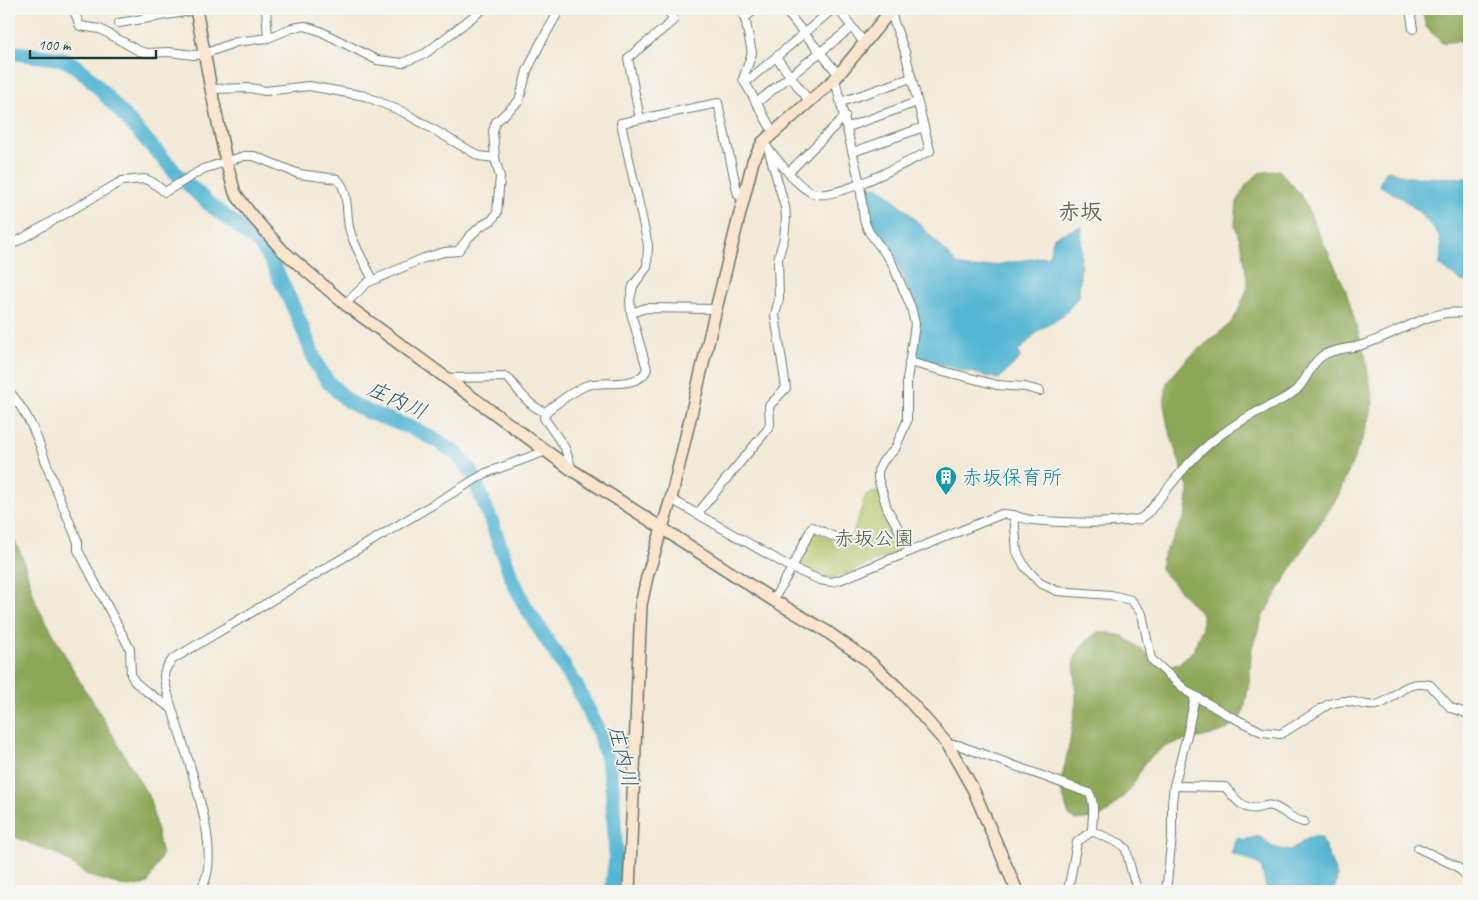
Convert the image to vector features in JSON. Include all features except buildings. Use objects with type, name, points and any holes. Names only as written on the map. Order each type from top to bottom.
[{"type":"street","points":[[266,9],[268,38]]},
{"type":"street","points":[[74,10],[80,26],[100,29],[138,51],[147,53],[204,54],[236,42],[268,38],[292,28],[305,26],[320,31],[377,60],[402,63],[426,53],[483,9]]},
{"type":"street","points":[[345,304],[367,283],[373,280],[424,258],[444,252],[458,251],[469,237],[497,214],[500,177],[495,158],[493,131],[496,122],[519,101],[527,72],[560,9]]},
{"type":"street","points":[[640,118],[628,58],[674,20],[667,9]]},
{"type":"street","points":[[741,9],[751,39],[752,53],[743,80],[774,132]]},
{"type":"street","points":[[744,18],[755,9]]},
{"type":"street","points":[[745,83],[833,9]]},
{"type":"street","points":[[838,9],[865,44]]},
{"type":"street","points":[[1410,9],[1413,29]]},
{"type":"street","points":[[119,23],[196,10],[210,89],[235,193],[252,216],[282,250],[345,304],[572,470],[773,600],[826,631],[870,662],[898,688],[948,745],[974,789],[1017,891]]},
{"type":"street","points":[[789,10],[804,34],[820,52],[837,77],[860,184],[864,220],[869,232],[891,261],[912,308],[915,324],[909,362],[908,421],[895,449],[883,461],[878,471],[878,478],[887,508],[911,551]]},
{"type":"street","points":[[629,891],[640,605],[671,499],[753,161],[774,132],[837,77],[891,10]]},
{"type":"street","points":[[766,145],[804,188],[820,196],[860,184],[930,151],[905,52],[891,10]]},
{"type":"street","points":[[756,103],[852,27]]},
{"type":"street","points":[[776,57],[809,101]]},
{"type":"street","points":[[841,102],[911,78]]},
{"type":"street","points":[[210,89],[250,88],[265,91],[309,86],[364,96],[403,112],[479,156],[495,158]]},
{"type":"street","points":[[572,470],[565,448],[544,418],[546,412],[587,385],[620,383],[640,378],[647,369],[631,313],[630,300],[633,286],[646,266],[648,244],[621,123],[718,102],[738,195],[743,199]]},
{"type":"street","points":[[848,127],[917,102]]},
{"type":"street","points":[[789,172],[845,116]]},
{"type":"street","points":[[853,152],[924,127]]},
{"type":"street","points":[[696,514],[768,429],[770,424],[769,406],[786,388],[774,315],[779,299],[778,259],[784,238],[786,218],[785,207],[766,145]]},
{"type":"street","points":[[9,246],[122,181],[145,179],[165,192],[203,169],[226,161],[254,156],[299,174],[337,179],[341,182],[344,189],[350,229],[373,280]]},
{"type":"street","points":[[631,313],[646,308],[716,309]]},
{"type":"street","points":[[671,499],[792,568],[820,580],[832,582],[1002,514],[1027,520],[1066,522],[1140,519],[1148,513],[1189,462],[1203,448],[1254,414],[1297,390],[1312,365],[1331,350],[1344,350],[1366,344],[1414,323],[1439,316],[1457,312],[1469,314]]},
{"type":"street","points":[[909,362],[997,385],[1025,387],[1040,391]]},
{"type":"street","points":[[447,378],[487,379],[505,377],[537,410],[546,412]]},
{"type":"street","points":[[9,391],[23,408],[38,438],[78,542],[78,550],[130,649],[131,675],[135,682],[171,708]]},
{"type":"street","points":[[199,891],[208,872],[210,846],[203,813],[171,708],[164,676],[167,666],[173,659],[486,473],[546,451]]},
{"type":"street","points":[[1014,516],[1017,552],[1025,567],[1040,583],[1057,590],[1110,595],[1131,600],[1142,614],[1146,626],[1151,659],[1188,692],[1262,732],[1281,734],[1329,704],[1346,700],[1376,705],[1387,701],[1406,687],[1416,684],[1430,684],[1450,708],[1469,714]]},
{"type":"street","points":[[773,600],[792,568],[812,527],[846,542]]},
{"type":"street","points":[[1166,891],[1172,837],[1174,786],[1195,696]]},
{"type":"street","points":[[948,745],[958,745],[1089,793],[1092,797],[1093,805],[1092,831]]},
{"type":"street","points":[[1174,786],[1225,787],[1241,805],[1247,808],[1272,805],[1294,820],[1304,822]]},
{"type":"street","points":[[1068,891],[1077,842],[1092,831]]},
{"type":"street","points":[[1092,831],[1121,844],[1126,849],[1138,891]]},
{"type":"street","points":[[1418,848],[1456,866],[1469,878]]},
{"type":"green space","points":[[1422,9],[1469,9],[1469,40],[1442,43],[1426,27]]},
{"type":"green space","points":[[1279,170],[1301,195],[1345,288],[1365,355],[1373,402],[1364,435],[1337,498],[1302,550],[1263,616],[1251,651],[1250,677],[1244,710],[1239,721],[1226,730],[1164,747],[1144,763],[1131,789],[1109,811],[1100,817],[1076,820],[1069,816],[1060,786],[1076,702],[1074,659],[1084,643],[1099,631],[1123,636],[1167,668],[1178,664],[1193,651],[1202,628],[1202,615],[1161,570],[1161,560],[1185,516],[1189,491],[1168,427],[1164,405],[1167,382],[1187,359],[1230,324],[1237,314],[1248,287],[1243,250],[1235,225],[1237,202],[1246,185],[1259,173]]},
{"type":"green space","name":"赤坂公園","points":[[878,491],[884,508],[905,549],[837,577],[823,578],[795,566],[813,531],[848,548],[866,495]]},
{"type":"green space","points":[[9,530],[22,556],[36,603],[84,689],[150,799],[162,855],[147,884],[128,887],[89,876],[57,854],[9,835]]},
{"type":"water","points":[[1387,170],[1408,177],[1469,178],[1469,280],[1462,282],[1440,265],[1441,247],[1439,235],[1419,212],[1407,202],[1379,185]]},
{"type":"water","points":[[880,187],[906,210],[957,264],[971,269],[1049,256],[1054,237],[1082,226],[1079,296],[1063,316],[1038,331],[1018,352],[1020,358],[999,379],[917,359],[919,344],[916,343],[919,322],[917,311],[895,257],[871,227],[867,217],[864,188]]},
{"type":"water","points":[[1260,836],[1272,847],[1290,851],[1310,837],[1321,837],[1337,876],[1334,891],[1262,891],[1266,887],[1261,865],[1231,853],[1238,837],[1243,840]]},
{"type":"waterway","name":"庄内川","points":[[9,52],[62,59],[74,65],[88,76],[178,175],[208,203],[259,243],[270,258],[298,317],[317,365],[328,382],[348,401],[368,412],[417,430],[437,441],[456,453],[471,471],[511,576],[525,606],[577,687],[599,732],[608,762],[612,785],[616,857],[612,891]]},
{"type":"place","name":"赤坂保育所","points":[[946,496]]},
{"type":"district","name":"赤坂","points":[[1080,211]]}]
